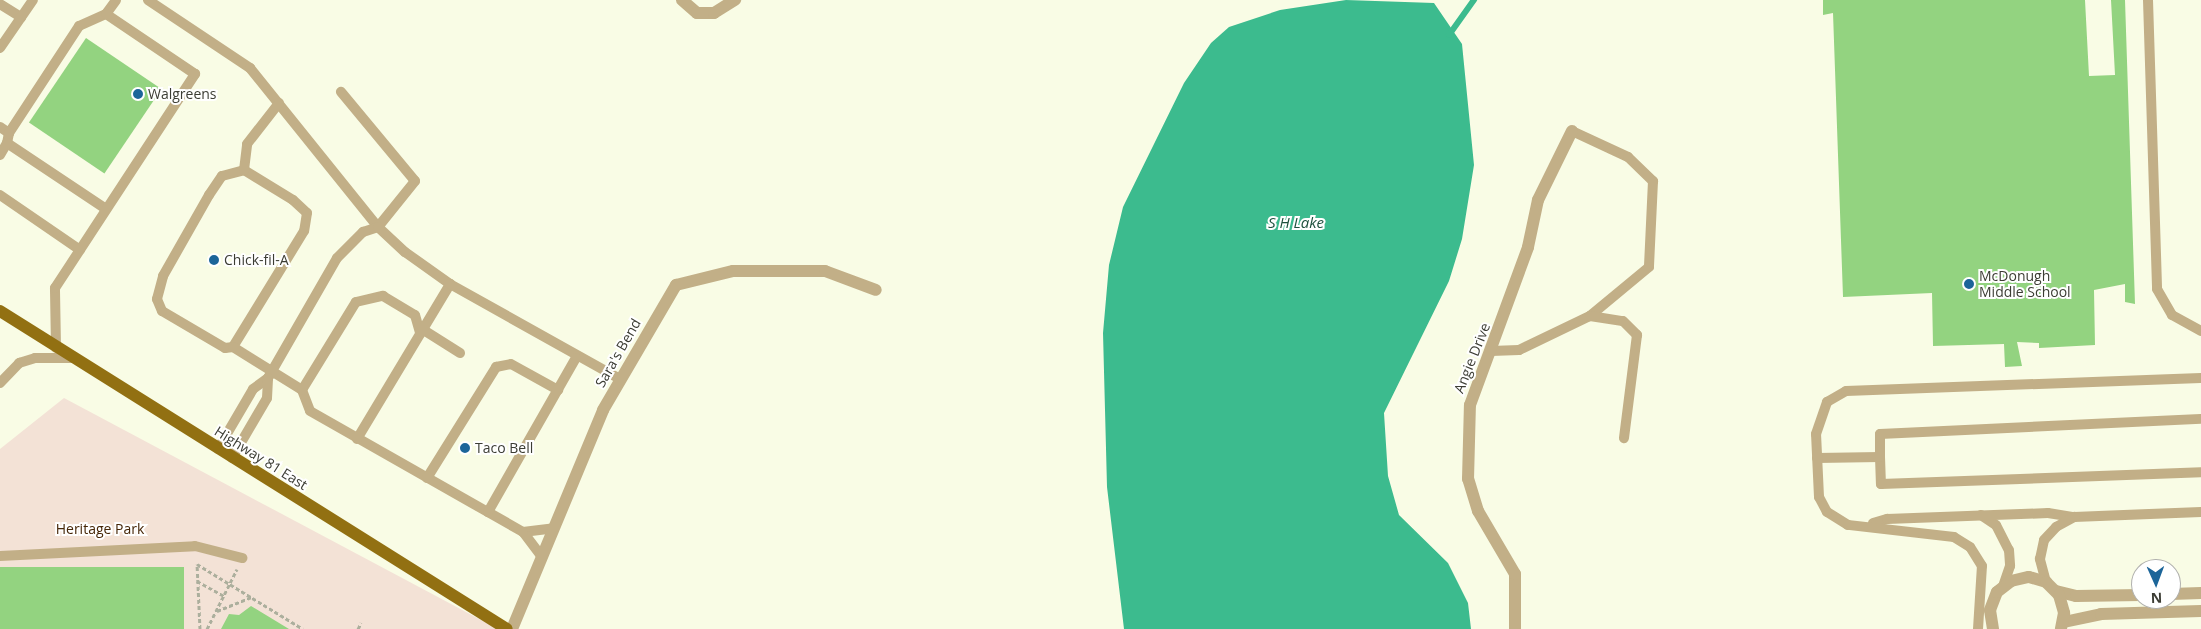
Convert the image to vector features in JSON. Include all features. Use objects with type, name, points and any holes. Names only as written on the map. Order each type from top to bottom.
[{"type":"main road","name":"Highway 81 East","points":[[0,311],[56,348],[507,629]]},
{"type":"street","points":[[682,0],[697,13],[714,13],[735,0]]},
{"type":"street","name":"Angie Drive","points":[[1515,629],[1515,574],[1478,512],[1468,479],[1470,405],[1528,248],[1538,200],[1572,131]]},
{"type":"street","name":"Sara's Bend","points":[[512,629],[603,410],[676,285],[733,271],[825,271],[876,290]]},
{"type":"street","points":[[1993,629],[1990,610],[2003,586],[2020,578],[2076,596],[2131,595]]},
{"type":"street","points":[[2051,587],[2063,604],[2062,626],[2101,614],[2201,611]]},
{"type":"street","points":[[2181,594],[2201,593]]},
{"type":"lane","points":[[0,48],[33,0]]},
{"type":"lane","points":[[0,156],[8,138],[79,26],[106,14],[116,0]]},
{"type":"lane","points":[[148,0],[250,68],[378,226],[405,252],[450,284],[576,358],[620,379]]},
{"type":"lane","points":[[2148,0],[2158,289],[2172,315],[2201,330]]},
{"type":"lane","points":[[0,4],[21,17]]},
{"type":"lane","points":[[56,348],[56,288],[195,74],[106,14]]},
{"type":"lane","points":[[218,449],[253,390],[270,375],[338,258],[363,232],[378,226],[415,181],[341,92]]},
{"type":"lane","points":[[244,170],[247,144],[279,103]]},
{"type":"lane","points":[[0,127],[8,138],[106,209]]},
{"type":"lane","points":[[1491,351],[1519,350],[1590,316],[1649,267],[1652,180],[1628,157],[1572,131]]},
{"type":"lane","points":[[233,347],[304,231],[307,213],[293,200],[244,170],[222,176],[209,195],[163,276],[157,299],[162,311],[206,340],[233,347],[270,375],[302,390],[310,411],[357,440],[523,532],[542,557]]},
{"type":"lane","points":[[0,195],[80,250]]},
{"type":"lane","points":[[357,440],[450,284]]},
{"type":"lane","points":[[302,390],[356,302],[383,296],[415,315],[421,331],[460,353]]},
{"type":"lane","points":[[1590,316],[1623,321],[1637,336],[1624,438]]},
{"type":"lane","points":[[0,384],[19,363],[35,358],[72,358]]},
{"type":"lane","points":[[488,512],[576,358]]},
{"type":"lane","points":[[427,478],[496,367],[511,364],[558,390]]},
{"type":"lane","points":[[232,458],[266,398],[270,375]]},
{"type":"lane","points":[[1978,629],[1982,566],[1970,547],[1954,538],[1870,524],[1848,525],[1827,512],[1819,497],[1817,458],[1817,425],[1822,408],[1846,391],[2201,378]]},
{"type":"lane","points":[[2201,419],[1880,434],[1880,484],[2201,472]]},
{"type":"lane","points":[[1817,458],[1880,456]]},
{"type":"lane","points":[[1870,524],[1887,519],[1980,515],[2048,513],[2074,517],[2201,512]]},
{"type":"lane","points":[[1980,515],[1996,525],[2009,550],[2010,566],[2003,586]]},
{"type":"lane","points":[[2051,587],[2040,559],[2044,540],[2056,526],[2074,517]]},
{"type":"lane","points":[[523,532],[554,528]]},
{"type":"lane","points":[[0,556],[196,546],[242,558]]},
{"type":"path","points":[[200,629],[197,564],[304,629]]},
{"type":"path","points":[[197,581],[224,596]]},
{"type":"path","points":[[207,629],[230,584]]},
{"type":"path","points":[[216,611],[251,597]]},
{"type":"path","points":[[358,629],[361,623]]},
{"type":"green space","name":"Heritage Park","points":[[64,398],[498,629],[0,629],[0,449]]},
{"type":"water","name":"S H Lake","points":[[1346,0],[1434,3],[1462,44],[1474,165],[1462,239],[1449,281],[1384,413],[1388,476],[1399,515],[1448,563],[1468,603],[1471,629],[1124,629],[1107,487],[1103,333],[1109,265],[1123,207],[1184,83],[1211,43],[1229,27],[1280,10]]},
{"type":"building","points":[[1823,0],[2085,0],[2089,76],[2115,75],[2111,0],[2125,0],[2135,304],[2125,302],[2125,284],[2094,290],[2095,345],[2039,348],[2039,343],[2017,342],[2022,366],[2005,367],[2004,344],[1933,346],[1932,293],[1843,297],[1833,13],[1823,15]]},
{"type":"building","name":"Walgreens","points":[[86,38],[161,89],[104,173],[29,123]]},
{"type":"building","points":[[0,567],[184,567],[184,629],[0,629]]},
{"type":"building","points":[[251,606],[289,629],[221,629],[229,614],[239,615]]},
{"type":"waterway","points":[[1449,35],[1474,0]]},
{"type":"place","name":"Walgreens","points":[[138,94]]},
{"type":"place","name":"Chick-fil-A","points":[[214,260]]},
{"type":"place","name":"McDonugh Middle School","points":[[1969,284]]},
{"type":"place","name":"Taco Bell","points":[[465,448]]}]
